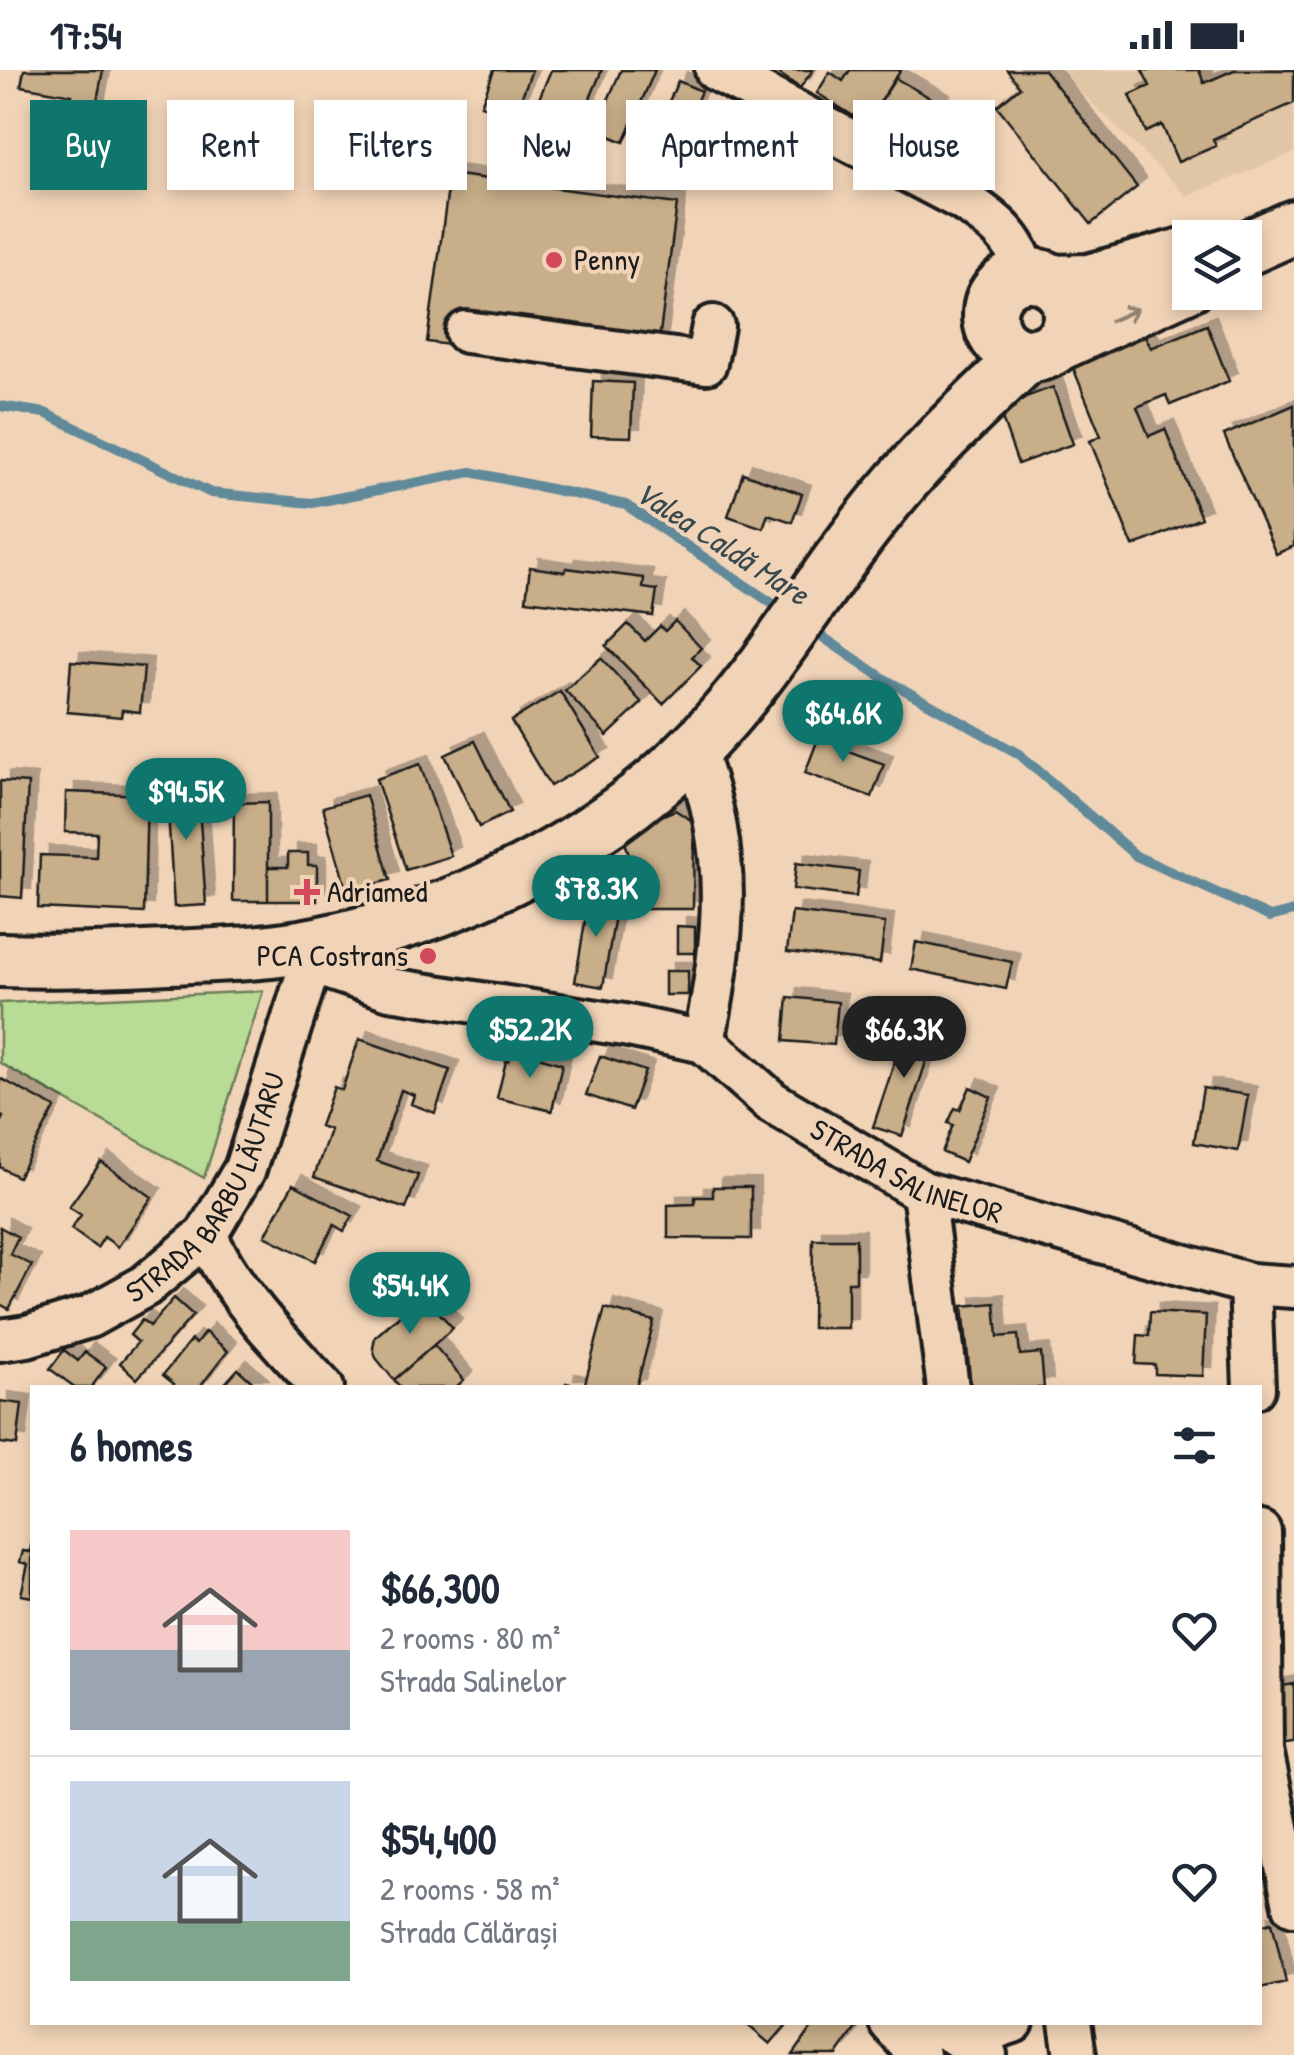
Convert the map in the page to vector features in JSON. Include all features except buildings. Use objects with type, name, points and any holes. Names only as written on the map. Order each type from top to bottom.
[{"type":"main road","points":[[1262,241],[1294,227]]},
{"type":"main road","points":[[1172,258],[1089,281],[1010,280],[992,303],[990,318],[1001,344],[1013,352],[1042,350],[1172,292]]},
{"type":"main road","points":[[0,960],[57,962],[314,954],[485,890],[543,860],[610,817],[694,750],[756,676],[866,524],[939,438],[1065,334],[1070,320],[1068,306],[1038,279]]},
{"type":"main road","points":[[866,524],[990,318]]},
{"type":"street","points":[[716,70],[990,218],[1038,279]]},
{"type":"street","points":[[466,332],[706,363],[713,326]]},
{"type":"street","points":[[694,750],[710,794],[721,852],[724,914],[704,1042]]},
{"type":"street","name":"STRADA SALINELOR","points":[[314,954],[390,989],[624,1025],[704,1042],[772,1102],[922,1192],[1250,1284],[1294,1288]]},
{"type":"street","name":"STRADA BARBU LĂUTARU","points":[[0,1340],[89,1317],[145,1286],[206,1235],[245,1168],[314,954]]},
{"type":"street","points":[[922,1192],[948,1385]]},
{"type":"street","points":[[206,1235],[223,1271],[256,1316],[320,1385]]},
{"type":"street","points":[[1250,1284],[1254,1385]]},
{"type":"street","points":[[1262,1755],[1294,1905]]},
{"type":"street","points":[[893,2025],[919,2055]]},
{"type":"street","points":[[940,2027],[990,2030],[1004,2025]]},
{"type":"street","points":[[1070,2025],[1075,2055]]},
{"type":"street","points":[[940,2027],[986,2055]]},
{"type":"shaded area","points":[[1058,70],[1294,70],[1294,153],[1187,196]]},
{"type":"green space","points":[[263,991],[204,1178],[0,1063],[0,1003]]},
{"type":"waterway","name":"Valea Caldă Mare","points":[[0,406],[45,413],[211,493],[312,503],[471,472],[626,505],[785,612]]},
{"type":"waterway","name":"Valea Caldă Mare","points":[[808,627],[883,678],[1019,754],[1136,856],[1270,917],[1294,911]]},
{"type":"place","name":"Penny","points":[[554,260]]},
{"type":"place","name":"Adriamed","points":[[307,892]]},
{"type":"place","name":"PCA Costrans","points":[[428,956]]}]
